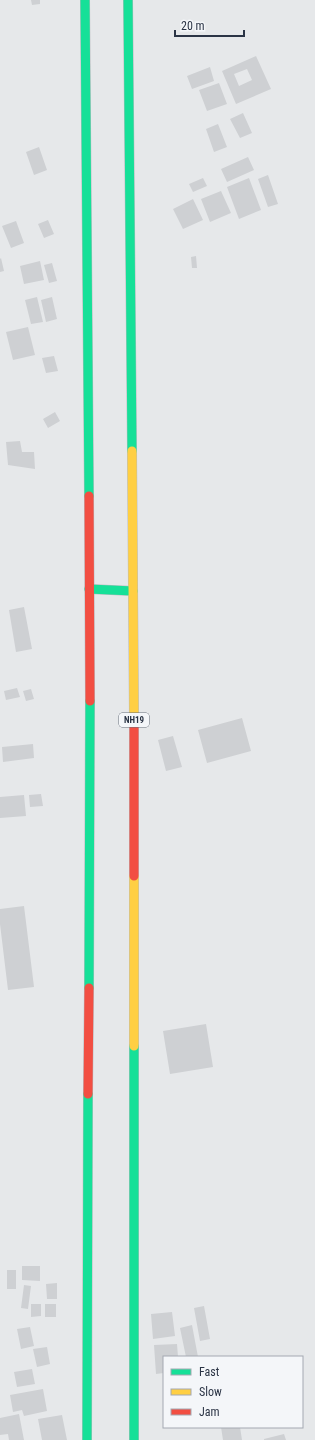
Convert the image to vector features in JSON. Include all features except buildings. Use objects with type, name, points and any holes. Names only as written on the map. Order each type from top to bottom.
[{"type":"highway","points":[[85,0],[89,590],[87,1440]]},
{"type":"highway","name":"NH19","points":[[128,0],[133,591],[134,1440]]},
{"type":"highway","points":[[89,590],[133,591]]},
{"type":"traffic: fast","points":[[85,0],[89,496]]},
{"type":"traffic: fast","points":[[128,0],[132,451]]},
{"type":"traffic: fast","points":[[89,589],[133,591]]},
{"type":"traffic: fast","points":[[89,988],[90,701]]},
{"type":"traffic: fast","points":[[134,1046],[134,1440]]},
{"type":"traffic: fast","points":[[87,1440],[88,1094]]},
{"type":"traffic: slow","points":[[132,451],[134,719]]},
{"type":"traffic: slow","points":[[134,876],[134,1046]]},
{"type":"traffic: jam","points":[[89,496],[90,701]]},
{"type":"traffic: jam","points":[[134,719],[134,876]]},
{"type":"traffic: jam","points":[[88,1094],[89,988]]}]
